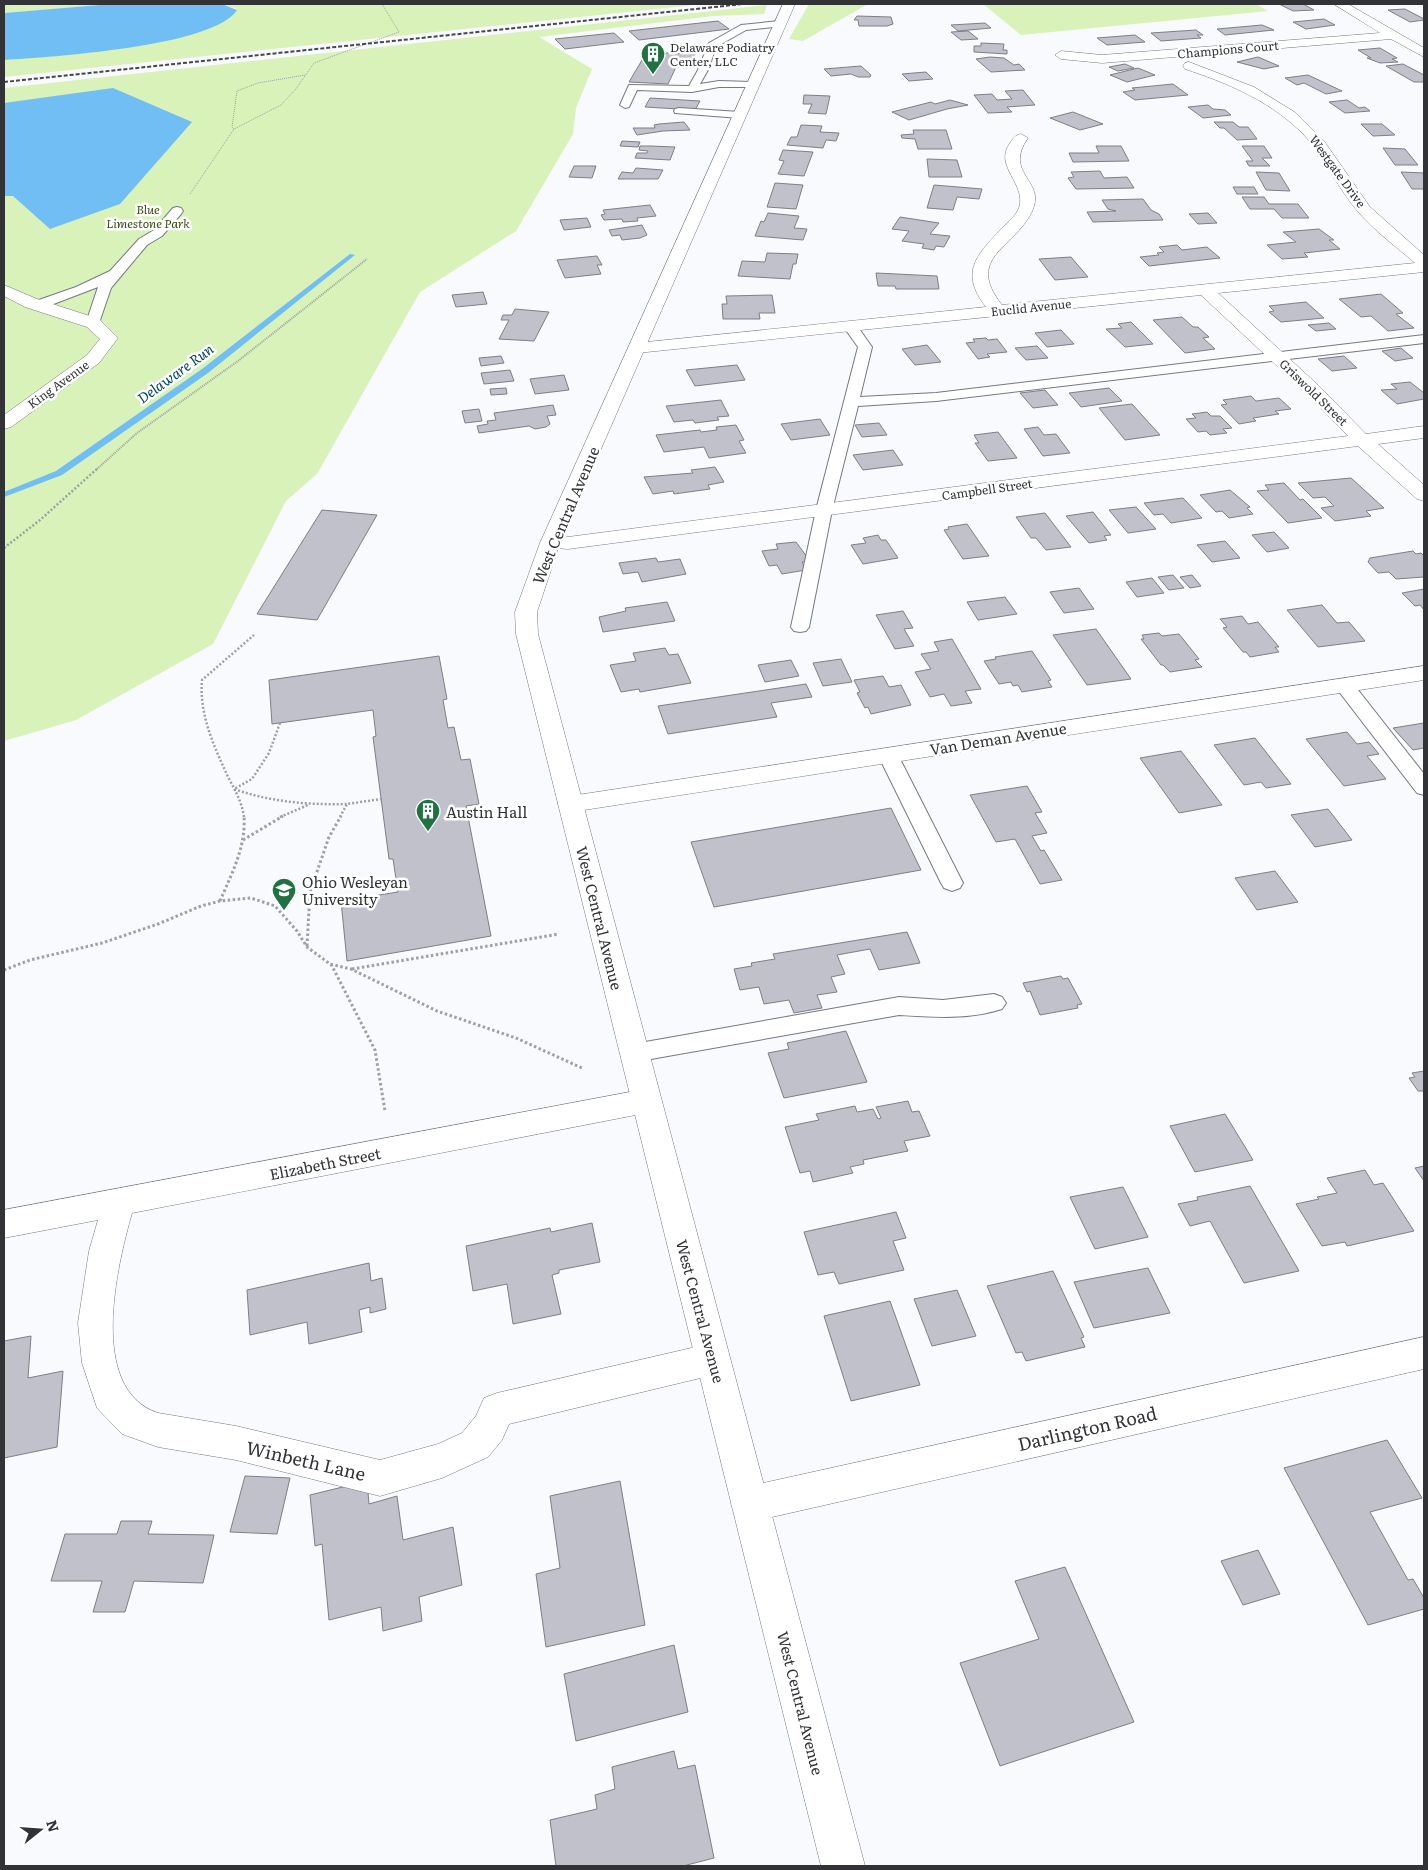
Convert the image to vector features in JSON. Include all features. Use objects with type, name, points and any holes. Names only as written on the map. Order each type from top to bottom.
[{"type":"street","name":"West Central Avenue","points":[[789,4],[550,543],[526,612],[527,634],[843,1866]]},
{"type":"street","points":[[1340,4],[1424,53]]},
{"type":"street","name":"Champions Court","points":[[1061,55],[1102,59],[1394,35]]},
{"type":"street","name":"Westgate Drive","points":[[1189,66],[1243,88],[1280,108],[1302,125],[1327,152],[1345,184],[1358,202],[1380,226],[1424,265]]},
{"type":"street","points":[[998,310],[981,285],[978,274],[984,257],[1023,215],[1028,204],[1024,187],[1012,158],[1014,145],[1022,138]]},
{"type":"street","name":"Euclid Avenue","points":[[637,348],[1424,265]]},
{"type":"street","name":"Griswold Street","points":[[1204,289],[1361,439],[1424,495]]},
{"type":"street","points":[[4,290],[38,305],[93,323]]},
{"type":"street","name":"King Avenue","points":[[4,423],[93,359],[109,338],[93,323]]},
{"type":"street","name":"Campbell Street","points":[[550,543],[568,543],[1424,432]]},
{"type":"street","name":"Van Deman Avenue","points":[[571,804],[1424,673]]},
{"type":"street","name":"Elizabeth Street","points":[[4,1224],[646,1101]]},
{"type":"street","name":"Winbeth Lane","points":[[119,1202],[105,1251],[95,1324],[99,1363],[110,1396],[135,1422],[158,1430],[236,1444],[380,1478],[442,1460],[475,1445],[489,1428],[497,1410],[714,1359]]},
{"type":"street","name":"Darlington Road","points":[[750,1504],[1424,1352]]},
{"type":"lane","points":[[692,89],[703,70],[712,45],[744,27],[780,24]]},
{"type":"lane","points":[[625,105],[633,87],[692,89],[719,84],[752,85]]},
{"type":"lane","points":[[679,111],[740,115]]},
{"type":"lane","points":[[93,323],[104,288],[143,242],[158,233],[177,211]]},
{"type":"lane","points":[[38,305],[82,290],[115,274]]},
{"type":"lane","points":[[800,627],[824,510],[865,347],[850,326]]},
{"type":"lane","points":[[851,402],[936,397],[1278,358],[1424,339]]},
{"type":"lane","points":[[1344,685],[1424,788]]},
{"type":"lane","points":[[888,755],[952,883]]},
{"type":"lane","points":[[634,1053],[898,1006],[943,1009],[994,1003]]},
{"type":"path","points":[[177,211],[184,206],[184,202],[234,130],[280,105],[314,63],[398,32],[382,4]]},
{"type":"path","points":[[234,130],[232,127],[237,91],[258,83],[306,74]]},
{"type":"path","points":[[4,548],[40,520],[137,433],[238,361],[368,259]]},
{"type":"path","points":[[220,900],[238,858],[243,840],[244,815],[215,749],[200,695],[202,680],[254,635]]},
{"type":"path","points":[[234,789],[252,779],[270,753],[280,723]]},
{"type":"path","points":[[234,789],[258,798],[308,805],[347,804],[381,799]]},
{"type":"path","points":[[307,947],[310,892],[329,837],[347,804]]},
{"type":"path","points":[[243,840],[280,817],[308,805]]},
{"type":"path","points":[[4,970],[30,960],[111,940],[220,900],[251,898],[275,906],[307,947],[330,964],[351,969],[437,1012],[516,1038],[582,1068]]},
{"type":"path","points":[[351,969],[558,934]]},
{"type":"path","points":[[330,964],[375,1050],[385,1111]]},
{"type":"green space","points":[[4,4],[111,4],[4,13]]},
{"type":"green space","points":[[222,4],[704,4],[4,77],[4,60],[149,45],[237,9]]},
{"type":"green space","points":[[809,4],[868,4],[803,41],[789,39]]},
{"type":"green space","points":[[983,4],[1256,4],[1268,11],[1021,35]]},
{"type":"green space","name":"Blue Limestone Park","points":[[767,5],[764,14],[713,16],[539,37],[592,69],[576,108],[573,134],[516,231],[420,292],[317,474],[286,501],[213,644],[76,720],[4,741],[4,88]]},
{"type":"water","points":[[111,4],[222,4],[237,10],[222,23],[197,33],[165,41],[92,53],[4,60],[4,13]]},
{"type":"water","points":[[113,88],[192,122],[120,204],[50,229],[13,196],[4,196],[4,103]]},
{"type":"building","points":[[1279,4],[1303,4],[1314,10],[1293,11]]},
{"type":"building","points":[[1405,9],[1424,20],[1410,22],[1388,10]]},
{"type":"building","points":[[857,16],[891,17],[893,24],[887,26],[859,26],[858,20],[854,20]]},
{"type":"building","points":[[1324,19],[1335,25],[1306,29],[1293,22]]},
{"type":"building","points":[[718,21],[729,29],[639,40],[629,31]]},
{"type":"building","points":[[985,23],[991,28],[958,31],[951,25]]},
{"type":"building","points":[[1262,25],[1274,30],[1225,35],[1217,29]]},
{"type":"building","points":[[1196,30],[1203,35],[1197,35],[1201,38],[1161,41],[1151,33]]},
{"type":"building","points":[[968,31],[978,39],[961,40],[951,32]]},
{"type":"building","points":[[614,33],[624,42],[565,49],[555,39]]},
{"type":"building","points":[[1135,35],[1145,42],[1107,45],[1097,38]]},
{"type":"building","points":[[981,43],[1004,44],[1003,50],[1007,50],[1007,54],[974,52],[974,46],[981,46]]},
{"type":"building","points":[[1380,48],[1397,58],[1392,59],[1398,62],[1380,63],[1367,58],[1371,58],[1358,50]]},
{"type":"building","name":"Delaware Podiatry Center, LLC","points":[[666,53],[695,54],[688,68],[676,67],[668,84],[629,82],[645,55],[664,55]]},
{"type":"building","points":[[1258,57],[1279,66],[1264,69],[1237,62]]},
{"type":"building","points":[[1004,58],[1014,65],[1019,64],[1025,70],[991,72],[976,59]]},
{"type":"building","points":[[1125,64],[1134,68],[1118,71],[1109,67]]},
{"type":"building","points":[[1403,64],[1424,75],[1424,82],[1414,82],[1386,66]]},
{"type":"building","points":[[861,66],[871,75],[870,77],[858,77],[851,74],[831,76],[824,69]]},
{"type":"building","points":[[1138,68],[1155,75],[1127,82],[1110,75]]},
{"type":"building","points":[[926,72],[933,79],[909,81],[902,74]]},
{"type":"building","points":[[1308,75],[1342,91],[1326,94],[1304,83],[1297,85],[1285,78]]},
{"type":"building","points":[[1173,84],[1188,95],[1135,100],[1123,92],[1135,90],[1132,88]]},
{"type":"building","points":[[1023,90],[1035,105],[1007,107],[1012,112],[988,113],[974,95],[992,94],[997,100],[1012,99],[1005,91]]},
{"type":"building","points":[[804,95],[830,96],[826,114],[808,113],[812,104],[803,104]]},
{"type":"building","points":[[650,98],[700,101],[695,110],[645,107]]},
{"type":"building","points":[[950,100],[968,105],[909,120],[892,112],[931,102],[935,104]]},
{"type":"building","points":[[1347,100],[1359,108],[1365,107],[1370,111],[1345,113],[1329,102]]},
{"type":"building","points":[[1208,105],[1213,109],[1225,110],[1231,115],[1203,118],[1188,107]]},
{"type":"building","points":[[1073,112],[1103,124],[1080,130],[1050,118]]},
{"type":"building","points":[[684,122],[690,130],[663,131],[637,135],[633,128],[655,128],[654,125]]},
{"type":"building","points":[[1214,122],[1233,122],[1239,127],[1248,127],[1257,139],[1237,140]]},
{"type":"building","points":[[1361,124],[1382,124],[1395,135],[1373,136]]},
{"type":"building","points":[[801,125],[822,126],[820,132],[839,133],[836,141],[826,140],[823,148],[787,145],[791,137],[797,137]]},
{"type":"building","points":[[913,130],[946,130],[952,149],[918,149],[915,139],[902,138],[901,135],[914,134]]},
{"type":"building","points":[[622,141],[640,142],[638,147],[620,146]]},
{"type":"building","points":[[640,146],[675,147],[670,160],[635,158],[637,153],[647,153],[648,151],[639,150]]},
{"type":"building","points":[[1096,146],[1121,146],[1129,161],[1073,162],[1069,153],[1099,153]]},
{"type":"building","points":[[1242,146],[1264,146],[1272,158],[1262,158],[1270,166],[1249,166],[1246,161],[1253,161]]},
{"type":"building","points":[[1383,148],[1405,149],[1418,165],[1395,165]]},
{"type":"building","points":[[783,150],[813,152],[804,176],[778,174],[784,161],[779,160]]},
{"type":"building","points":[[927,159],[957,160],[962,177],[929,177]]},
{"type":"building","points":[[574,166],[596,166],[592,178],[569,177]]},
{"type":"building","points":[[636,168],[663,170],[658,179],[618,179],[622,172],[633,173]]},
{"type":"building","points":[[1100,171],[1104,178],[1127,177],[1134,188],[1076,189],[1068,178],[1074,177],[1071,172]]},
{"type":"building","points":[[1256,172],[1279,173],[1290,191],[1266,190]]},
{"type":"building","points":[[1401,172],[1424,173],[1424,189],[1412,189]]},
{"type":"building","points":[[775,183],[803,185],[796,209],[767,207]]},
{"type":"building","points":[[934,185],[982,189],[979,199],[957,197],[953,210],[927,208]]},
{"type":"building","points":[[1233,187],[1254,187],[1258,194],[1237,194]]},
{"type":"building","points":[[1242,197],[1264,197],[1269,204],[1298,204],[1309,218],[1282,218],[1274,209],[1250,209]]},
{"type":"building","points":[[1143,199],[1151,210],[1159,214],[1163,220],[1093,222],[1087,212],[1116,211],[1108,209],[1102,200]]},
{"type":"building","points":[[650,205],[656,216],[637,218],[638,221],[623,222],[622,219],[604,220],[601,215],[605,214],[603,210]]},
{"type":"building","points":[[768,213],[799,216],[794,228],[807,229],[803,240],[755,236],[761,221],[764,222]]},
{"type":"building","points":[[1208,213],[1217,223],[1198,224],[1189,214]]},
{"type":"building","points":[[900,217],[939,223],[930,234],[950,236],[944,247],[936,246],[934,250],[922,248],[924,244],[902,241],[909,231],[892,229]]},
{"type":"building","points":[[587,218],[591,227],[564,230],[560,220]]},
{"type":"building","points":[[642,225],[647,235],[640,238],[622,240],[620,235],[612,236],[609,230]]},
{"type":"building","points":[[1319,229],[1334,240],[1329,240],[1340,249],[1304,253],[1308,257],[1282,259],[1267,245],[1296,242],[1283,232]]},
{"type":"building","points":[[1177,245],[1182,250],[1207,247],[1220,258],[1149,266],[1140,257],[1159,255],[1157,253],[1164,252],[1159,247]]},
{"type":"building","points":[[767,253],[798,254],[796,264],[793,264],[790,279],[738,276],[742,261],[765,262]]},
{"type":"building","points":[[597,256],[602,265],[597,265],[601,274],[565,278],[557,260]]},
{"type":"building","points":[[1071,257],[1088,277],[1055,280],[1039,259]]},
{"type":"building","points":[[876,273],[937,276],[939,289],[896,289],[895,286],[878,286]]},
{"type":"building","points":[[483,292],[487,304],[456,307],[452,295]]},
{"type":"building","points":[[1381,294],[1403,313],[1396,314],[1414,328],[1388,331],[1371,316],[1361,317],[1339,299]]},
{"type":"building","points":[[772,295],[775,313],[759,313],[760,319],[723,319],[722,304],[727,304],[726,296]]},
{"type":"building","points":[[1306,302],[1324,318],[1281,322],[1269,312],[1274,311],[1269,306]]},
{"type":"building","points":[[515,309],[549,312],[534,341],[499,339],[509,320],[501,320],[503,315],[512,315]]},
{"type":"building","points":[[1182,317],[1209,337],[1203,338],[1215,349],[1185,353],[1153,320]]},
{"type":"building","points":[[1131,322],[1153,344],[1125,347],[1106,329],[1122,328],[1118,324]]},
{"type":"building","points":[[1329,323],[1336,329],[1316,331],[1308,325]]},
{"type":"building","points":[[1061,330],[1074,344],[1047,347],[1035,333]]},
{"type":"building","points":[[986,338],[988,340],[997,339],[1007,352],[987,354],[990,357],[978,359],[966,343],[975,342],[973,339]]},
{"type":"building","points":[[927,345],[941,362],[915,365],[902,349]]},
{"type":"building","points":[[1037,346],[1048,358],[1026,360],[1015,348]]},
{"type":"building","points":[[1401,348],[1413,358],[1395,361],[1382,351]]},
{"type":"building","points":[[501,356],[504,363],[481,366],[479,358]]},
{"type":"building","points":[[1344,356],[1357,368],[1332,371],[1318,359]]},
{"type":"building","points":[[737,365],[745,380],[695,386],[686,370]]},
{"type":"building","points":[[510,370],[514,381],[484,384],[481,373]]},
{"type":"building","points":[[564,375],[569,390],[535,394],[530,379]]},
{"type":"building","points":[[1410,382],[1424,393],[1424,399],[1397,404],[1381,390],[1397,389],[1391,384]]},
{"type":"building","points":[[506,388],[507,394],[491,395],[490,389]]},
{"type":"building","points":[[1109,388],[1122,401],[1081,407],[1069,393]]},
{"type":"building","points":[[1045,390],[1058,405],[1033,408],[1020,393]]},
{"type":"building","points":[[1251,396],[1256,401],[1279,398],[1291,409],[1275,411],[1279,414],[1253,418],[1256,421],[1239,424],[1221,405],[1227,404],[1223,400]]},
{"type":"building","points":[[721,400],[729,416],[717,417],[719,420],[695,423],[693,420],[674,422],[666,406]]},
{"type":"building","points":[[1132,404],[1160,435],[1125,440],[1099,408]]},
{"type":"building","points":[[553,405],[556,415],[547,416],[550,424],[546,427],[535,429],[529,426],[479,433],[477,426],[488,424],[487,421],[496,420],[494,413]]},
{"type":"building","points":[[479,409],[482,421],[465,423],[462,411]]},
{"type":"building","points":[[1207,412],[1211,416],[1220,416],[1232,428],[1223,429],[1227,433],[1210,435],[1206,431],[1198,432],[1186,419],[1196,418],[1192,414]]},
{"type":"building","points":[[820,419],[830,435],[791,440],[781,424]]},
{"type":"building","points":[[879,423],[887,435],[862,437],[855,425]]},
{"type":"building","points":[[736,425],[744,440],[739,441],[746,453],[709,458],[704,447],[664,452],[656,435],[717,430],[716,427]]},
{"type":"building","points":[[1038,427],[1044,435],[1056,434],[1070,453],[1043,456],[1024,429]]},
{"type":"building","points":[[998,432],[1017,458],[988,461],[975,443],[979,443],[974,435]]},
{"type":"building","points":[[893,450],[903,465],[863,470],[853,455]]},
{"type":"building","points":[[715,467],[724,482],[708,485],[710,489],[674,494],[673,491],[653,494],[644,477],[693,473],[691,470]]},
{"type":"building","points":[[1351,478],[1384,508],[1366,511],[1371,516],[1335,521],[1321,508],[1334,506],[1325,497],[1313,498],[1298,483]]},
{"type":"building","points":[[1284,483],[1300,500],[1303,499],[1322,518],[1288,523],[1257,491],[1269,490],[1265,485]]},
{"type":"building","points":[[1230,490],[1250,507],[1247,508],[1253,514],[1229,518],[1222,511],[1216,512],[1200,495]]},
{"type":"building","points":[[1183,498],[1202,518],[1171,523],[1163,514],[1154,515],[1144,503]]},
{"type":"building","points":[[1136,507],[1156,529],[1128,533],[1109,510]]},
{"type":"building","points":[[322,510],[377,515],[317,620],[257,614]]},
{"type":"building","points":[[1093,512],[1111,535],[1104,536],[1107,540],[1089,543],[1066,516]]},
{"type":"building","points":[[1045,513],[1071,547],[1046,550],[1036,538],[1031,538],[1016,517]]},
{"type":"building","points":[[967,524],[989,556],[963,559],[944,530],[949,529],[948,527]]},
{"type":"building","points":[[1274,532],[1289,548],[1267,552],[1252,535]]},
{"type":"building","points":[[878,535],[881,540],[886,540],[898,558],[863,564],[851,545],[866,543],[863,538]]},
{"type":"building","points":[[1225,541],[1240,558],[1212,562],[1197,545]]},
{"type":"building","points":[[796,542],[810,561],[802,562],[806,570],[782,574],[777,565],[769,566],[762,551],[778,549],[776,544]]},
{"type":"building","points":[[1413,551],[1424,556],[1424,577],[1396,579],[1389,572],[1378,573],[1368,562],[1370,558]]},
{"type":"building","points":[[656,558],[658,562],[680,559],[686,574],[642,582],[638,572],[623,574],[619,563]]},
{"type":"building","points":[[1173,575],[1184,588],[1169,590],[1158,577]]},
{"type":"building","points":[[1192,575],[1201,586],[1190,588],[1180,577]]},
{"type":"building","points":[[1152,578],[1164,593],[1137,597],[1126,582]]},
{"type":"building","points":[[1079,588],[1094,609],[1064,613],[1050,592]]},
{"type":"building","points":[[1424,589],[1424,610],[1420,605],[1415,606],[1402,593]]},
{"type":"building","points":[[1005,597],[1017,614],[978,620],[967,602]]},
{"type":"building","points":[[667,602],[675,621],[603,632],[599,617],[626,611],[625,608]]},
{"type":"building","points":[[1322,605],[1337,623],[1349,622],[1365,641],[1318,647],[1287,610]]},
{"type":"building","points":[[903,611],[913,628],[904,629],[914,646],[895,649],[876,615]]},
{"type":"building","points":[[1242,616],[1248,624],[1258,622],[1279,647],[1275,647],[1279,652],[1250,657],[1246,652],[1243,652],[1223,628],[1227,627],[1220,619]]},
{"type":"building","points":[[1096,629],[1131,679],[1087,685],[1053,635]]},
{"type":"building","points":[[1159,633],[1162,636],[1179,634],[1199,659],[1195,660],[1202,667],[1170,672],[1161,665],[1141,639],[1144,639],[1142,635]]},
{"type":"building","points":[[952,639],[981,689],[965,691],[972,703],[951,706],[944,694],[930,697],[915,672],[931,669],[921,654],[939,651],[934,642]]},
{"type":"building","points":[[665,648],[669,655],[678,654],[691,683],[640,692],[639,689],[621,692],[610,665],[636,661],[633,653]]},
{"type":"building","points":[[1032,651],[1051,680],[1048,681],[1052,687],[1022,692],[1018,685],[1013,686],[1011,682],[999,684],[984,661],[996,659],[995,657]]},
{"type":"building","name":"Austin Hall","points":[[439,656],[447,699],[443,700],[448,728],[454,727],[461,760],[470,759],[479,804],[466,806],[491,936],[347,961],[341,901],[398,892],[393,859],[389,859],[373,737],[376,736],[373,710],[272,724],[269,680]]},
{"type":"building","points":[[841,659],[852,682],[823,686],[813,663]]},
{"type":"building","points":[[791,660],[799,676],[765,682],[758,665]]},
{"type":"building","points":[[883,676],[889,687],[901,685],[911,705],[871,714],[868,707],[865,708],[857,693],[860,692],[854,680]]},
{"type":"building","points":[[806,684],[812,697],[771,703],[777,717],[668,734],[658,706]]},
{"type":"building","points":[[1424,723],[1424,748],[1413,750],[1393,728]]},
{"type":"building","points":[[1347,732],[1357,744],[1369,742],[1379,754],[1367,756],[1386,779],[1344,786],[1306,739]]},
{"type":"building","points":[[1255,738],[1291,784],[1266,788],[1261,782],[1244,785],[1214,745]]},
{"type":"building","points":[[1181,751],[1222,805],[1179,813],[1140,758]]},
{"type":"building","points":[[1027,786],[1042,812],[1035,813],[1047,833],[1032,836],[1041,851],[1044,850],[1062,880],[1040,884],[1015,839],[996,842],[970,795]]},
{"type":"building","points":[[891,808],[921,870],[714,907],[691,842]]},
{"type":"building","points":[[1328,809],[1352,840],[1315,847],[1291,815]]},
{"type":"building","points":[[1275,871],[1298,902],[1257,910],[1235,878]]},
{"type":"building","points":[[907,932],[920,963],[879,970],[870,949],[837,955],[845,974],[831,977],[837,992],[817,995],[822,1008],[794,1013],[789,1000],[764,1004],[759,987],[740,990],[734,969],[752,966],[751,963],[775,959],[773,954]]},
{"type":"building","points":[[1061,976],[1063,979],[1068,978],[1082,1004],[1077,1005],[1078,1008],[1040,1015],[1030,991],[1027,992],[1023,983]]},
{"type":"building","points":[[846,1031],[867,1082],[784,1098],[768,1053],[789,1049],[787,1043]]},
{"type":"building","points":[[1424,1071],[1424,1091],[1418,1091],[1409,1078],[1415,1077],[1412,1073]]},
{"type":"building","points":[[908,1101],[912,1112],[919,1111],[930,1136],[904,1141],[908,1151],[863,1160],[864,1164],[850,1167],[853,1173],[813,1182],[810,1171],[800,1173],[785,1127],[819,1120],[816,1114],[855,1106],[857,1112],[873,1109],[878,1119],[881,1118],[876,1107]]},
{"type":"building","points":[[1225,1114],[1253,1160],[1195,1172],[1170,1126]]},
{"type":"building","points":[[1424,1166],[1424,1181],[1415,1168]]},
{"type":"building","points":[[1365,1170],[1374,1185],[1383,1183],[1414,1231],[1347,1246],[1345,1242],[1322,1246],[1296,1204],[1337,1193],[1327,1178]]},
{"type":"building","points":[[1250,1186],[1299,1271],[1244,1283],[1210,1221],[1190,1226],[1178,1204],[1198,1200],[1197,1197]]},
{"type":"building","points":[[1123,1187],[1148,1237],[1095,1249],[1070,1197]]},
{"type":"building","points":[[896,1212],[906,1238],[893,1241],[904,1270],[839,1284],[834,1272],[818,1275],[804,1232]]},
{"type":"building","points":[[592,1223],[600,1262],[559,1270],[559,1273],[552,1275],[561,1314],[513,1324],[507,1284],[473,1291],[466,1246],[550,1228],[551,1232]]},
{"type":"building","points":[[369,1263],[371,1281],[382,1278],[386,1309],[370,1313],[370,1307],[359,1310],[362,1332],[309,1344],[307,1322],[250,1335],[247,1290]]},
{"type":"building","points":[[1148,1268],[1170,1313],[1094,1328],[1074,1282]]},
{"type":"building","points":[[1053,1271],[1084,1337],[1081,1338],[1085,1347],[1026,1361],[1022,1352],[1016,1353],[987,1286]]},
{"type":"building","points":[[957,1290],[976,1336],[932,1346],[914,1299]]},
{"type":"building","points":[[890,1301],[920,1385],[851,1401],[824,1316]]},
{"type":"building","points":[[31,1336],[28,1378],[63,1371],[57,1447],[4,1458],[4,1341]]},
{"type":"building","points":[[1387,1440],[1422,1498],[1370,1512],[1408,1580],[1413,1579],[1424,1598],[1424,1609],[1368,1625],[1284,1468]]},
{"type":"building","points":[[245,1476],[290,1478],[277,1534],[230,1532]]},
{"type":"building","points":[[367,1481],[369,1504],[397,1496],[403,1540],[453,1527],[462,1585],[419,1597],[422,1621],[383,1631],[381,1607],[329,1620],[322,1544],[315,1546],[310,1495]]},
{"type":"building","points":[[620,1481],[645,1625],[546,1647],[536,1574],[560,1568],[550,1496]]},
{"type":"building","points":[[121,1521],[152,1521],[148,1534],[214,1535],[203,1583],[134,1581],[125,1612],[93,1612],[102,1581],[51,1581],[65,1534],[117,1534]]},
{"type":"building","points":[[1258,1550],[1280,1594],[1243,1605],[1221,1561]]},
{"type":"building","points":[[1065,1567],[1134,1722],[1000,1766],[960,1663],[1039,1639],[1015,1581]]},
{"type":"building","points":[[674,1645],[688,1712],[576,1741],[564,1674]]},
{"type":"building","points":[[674,1751],[678,1769],[695,1765],[714,1858],[683,1866],[556,1866],[550,1820],[597,1809],[595,1795],[615,1789],[612,1767]]},
{"type":"waterway","name":"Delaware Run","points":[[4,495],[59,473],[205,371],[352,255]]},
{"type":"railway","points":[[4,82],[743,4]]},
{"type":"place","name":"Delaware Podiatry Center, LLC","points":[[653,75]]},
{"type":"place","name":"Austin Hall","points":[[428,832]]},
{"type":"place","name":"Ohio Wesleyan University","points":[[284,911]]}]
